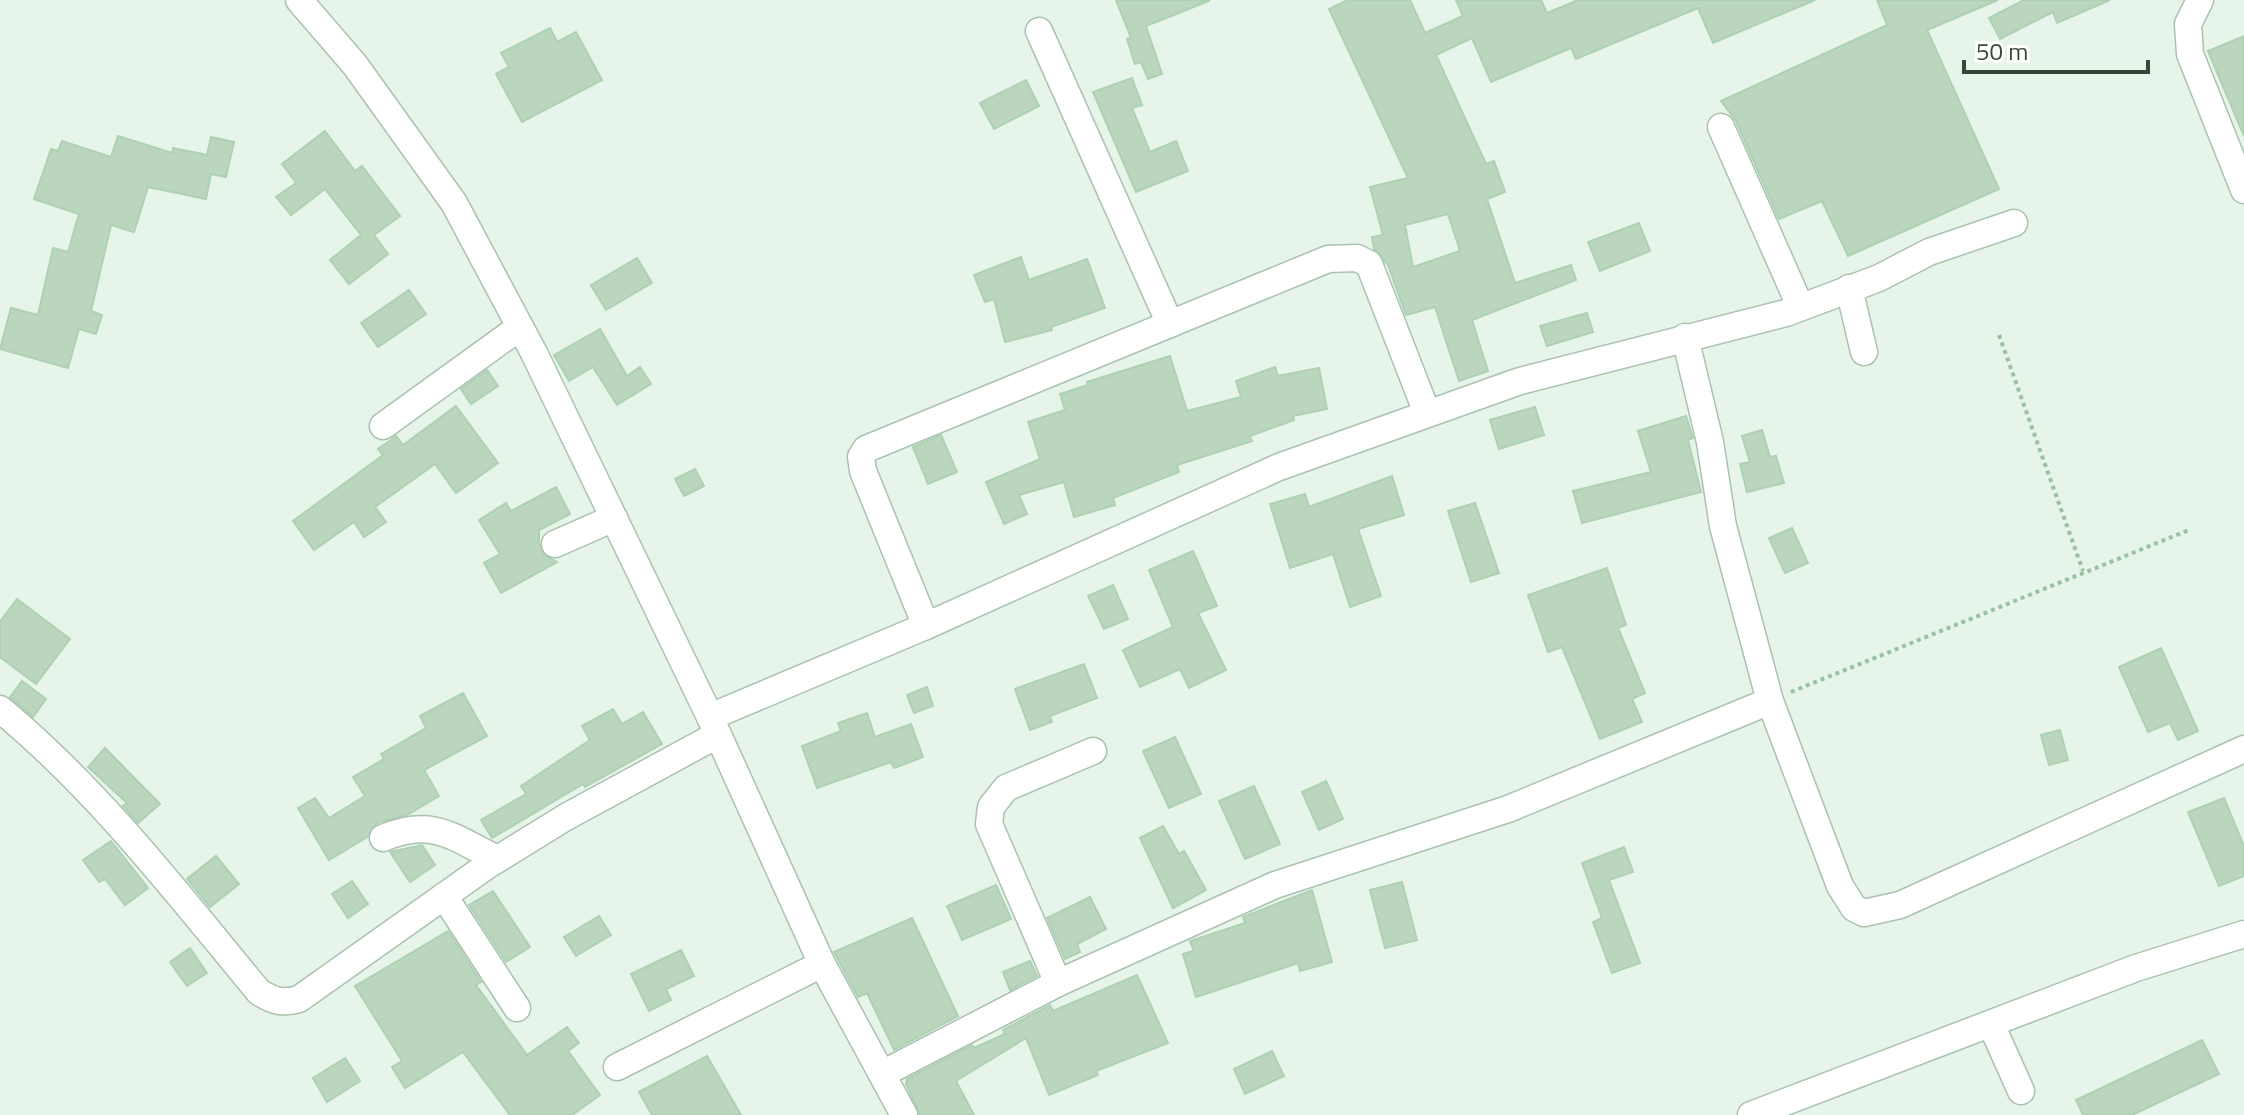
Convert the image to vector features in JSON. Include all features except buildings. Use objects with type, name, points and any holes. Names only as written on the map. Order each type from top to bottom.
[{"type":"street","points":[[299,0],[355,65],[454,203],[520,327],[614,518],[714,726],[822,964],[904,1115]]},
{"type":"street","points":[[2200,0],[2188,24],[2190,54],[2244,190]]},
{"type":"street","points":[[1039,31],[1170,324]]},
{"type":"street","points":[[1721,127],[1800,306]]},
{"type":"street","points":[[9,716],[47,748],[101,802],[259,992],[274,1001],[299,999],[497,859],[714,726],[926,626],[1279,467],[1520,381],[1786,313],[1929,252],[2014,223]]},
{"type":"street","points":[[926,626],[863,471],[863,452],[1328,259],[1357,258],[1369,264],[1427,413]]},
{"type":"street","points":[[1849,288],[1864,352]]},
{"type":"street","points":[[383,426],[520,327]]},
{"type":"street","points":[[1685,337],[1710,442],[1723,526],[1770,701],[1840,886],[1854,908],[1864,913],[1900,905],[2244,749]]},
{"type":"street","points":[[555,544],[614,518]]},
{"type":"street","points":[[882,1074],[1058,983],[1275,885],[1508,809],[1770,701]]},
{"type":"street","points":[[1058,983],[989,824],[991,807],[1006,788],[1093,751]]},
{"type":"street","points":[[383,838],[409,827],[421,827],[449,835],[497,859]]},
{"type":"street","points":[[444,896],[517,1008]]},
{"type":"street","points":[[1751,1115],[2136,968],[2244,934]]},
{"type":"street","points":[[617,1067],[822,964]]},
{"type":"street","points":[[1991,1024],[2021,1091]]},
{"type":"path","points":[[1999,335],[2083,571]]},
{"type":"path","points":[[1770,701],[2189,530]]}]
